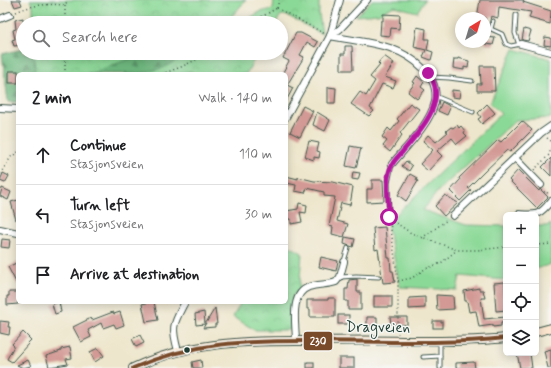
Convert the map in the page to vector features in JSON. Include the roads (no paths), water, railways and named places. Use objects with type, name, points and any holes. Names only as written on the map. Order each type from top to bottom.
[{"type":"main road","points":[[539,331],[551,328]]},
{"type":"main road","name":"Dragveien","points":[[133,368],[155,358],[178,351],[236,342],[440,341],[503,338]]},
{"type":"street","points":[[288,113],[330,36],[340,0]]},
{"type":"street","points":[[330,36],[340,29],[366,0]]},
{"type":"street","points":[[0,19],[10,15]]},
{"type":"street","points":[[330,36],[390,48],[403,54],[423,68],[433,81],[435,102],[430,115],[420,130],[392,164]]},
{"type":"street","points":[[520,45],[551,52]]},
{"type":"street","points":[[0,108],[16,109]]},
{"type":"street","points":[[453,216],[541,133],[551,126]]},
{"type":"street","points":[[515,158],[541,185]]},
{"type":"street","points":[[539,213],[542,212],[551,201]]},
{"type":"street","points":[[0,229],[16,233]]},
{"type":"street","points":[[296,341],[295,306],[302,290],[309,286],[336,282],[340,277],[344,262]]},
{"type":"street","points":[[178,351],[173,334],[174,326],[184,304]]},
{"type":"lane","points":[[493,21],[491,29],[502,34],[506,44],[511,46],[520,45],[515,33],[516,15]]},
{"type":"lane","points":[[430,77],[472,81]]},
{"type":"lane","points":[[435,96],[473,112]]},
{"type":"lane","points":[[389,217],[388,183],[392,164]]},
{"type":"lane","points":[[344,262],[348,248]]},
{"type":"lane","points":[[340,277],[379,277]]},
{"type":"lane","points":[[440,341],[440,368]]},
{"type":"lane","points":[[423,357],[440,356]]}]
